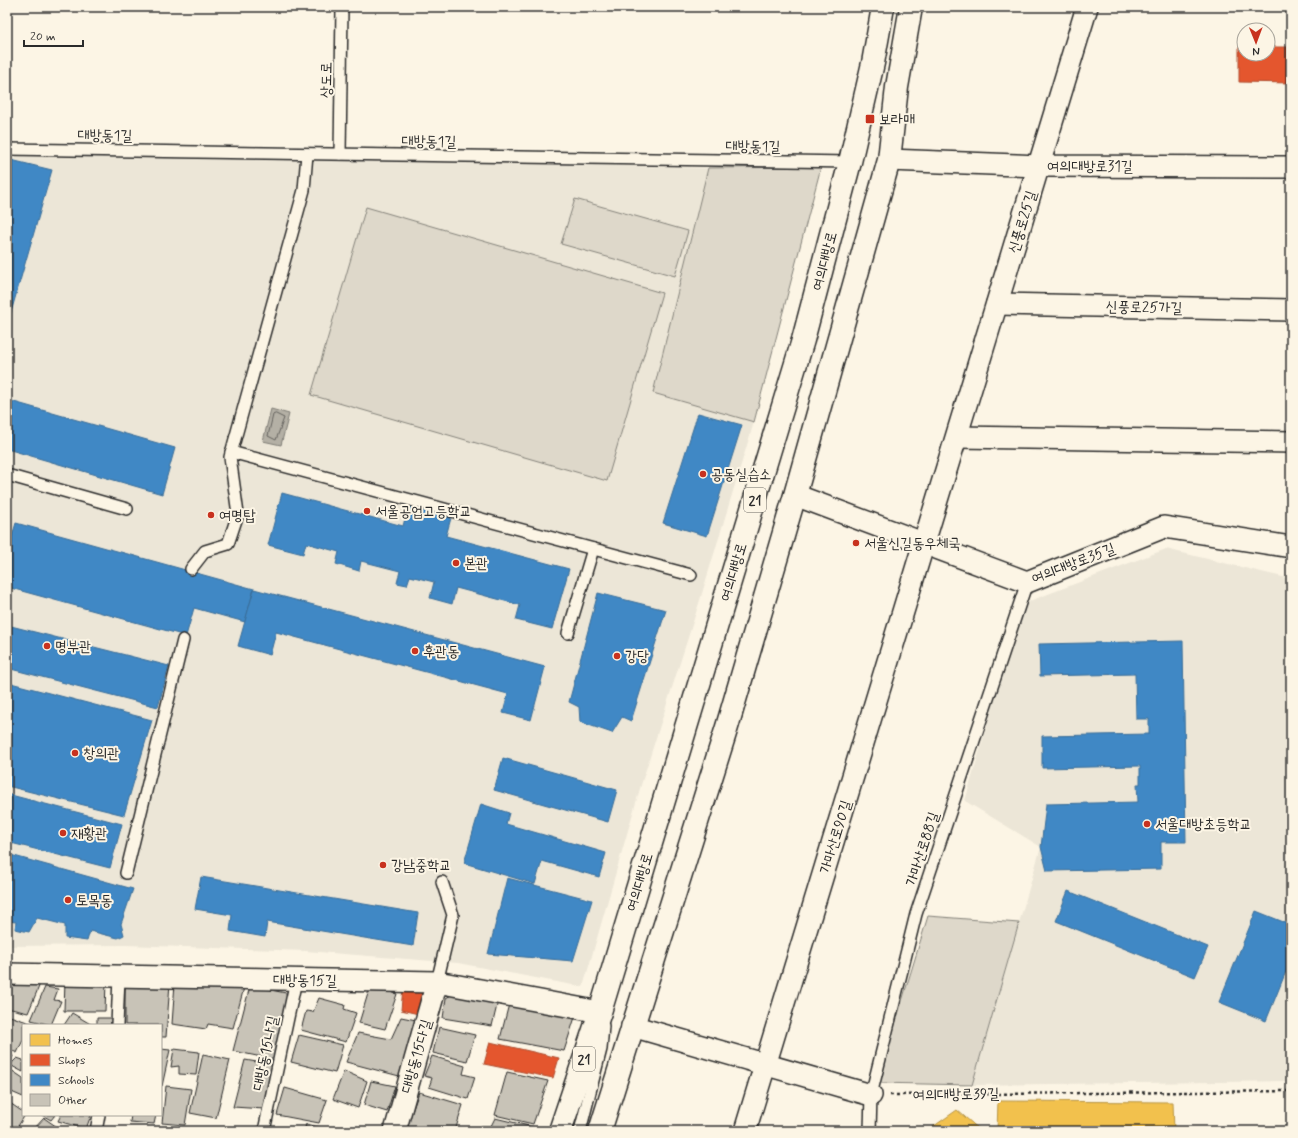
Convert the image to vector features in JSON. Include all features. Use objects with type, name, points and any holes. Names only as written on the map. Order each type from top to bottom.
[{"type":"main road","name":"여의대방로","points":[[560,1131],[600,1012],[803,340],[850,162],[873,63],[883,7]]},
{"type":"main road","points":[[600,1131],[727,727],[795,495],[888,160],[897,87],[911,7]]},
{"type":"street","name":"신풍로25길","points":[[925,543],[1087,7]]},
{"type":"street","name":"여의대방로31길","points":[[888,160],[1039,166],[1291,167]]},
{"type":"street","name":"신풍로25가길","points":[[997,304],[1291,310]]},
{"type":"street","points":[[957,437],[1291,442]]},
{"type":"street","name":"여의대방로35길","points":[[795,495],[1027,582],[1164,528],[1291,547]]},
{"type":"street","name":"가마산로90길","points":[[745,1131],[925,543]]},
{"type":"street","name":"대방동15길","points":[[7,974],[437,982],[600,1012]]},
{"type":"street","name":"대방동15다길","points":[[395,1131],[437,982]]},
{"type":"street","points":[[632,1026],[766,1066],[871,1095]]},
{"type":"lane","name":"상도로","points":[[340,154],[342,7]]},
{"type":"lane","name":"대방동1길","points":[[7,149],[850,162]]},
{"type":"lane","points":[[190,569],[205,551],[228,544],[238,514],[230,457],[304,190],[307,154]]},
{"type":"lane","points":[[231,452],[691,575]]},
{"type":"lane","points":[[7,475],[127,509]]},
{"type":"lane","points":[[568,633],[593,549]]},
{"type":"lane","name":"가마산로88길","points":[[870,1131],[871,1095],[916,914],[1027,582]]},
{"type":"lane","points":[[126,873],[183,640]]},
{"type":"lane","points":[[437,982],[453,915],[442,882]]},
{"type":"lane","points":[[117,1024],[119,977]]},
{"type":"lane","name":"대방동15나길","points":[[264,1131],[296,980]]},
{"type":"lane","points":[[580,1131],[601,1049],[607,988]]},
{"type":"lane","points":[[96,1131],[99,1116]]},
{"type":"path","name":"여의대방로39길","points":[[871,1095],[1291,1091]]},
{"type":"shaded area","name":"서울공업고등학교","points":[[7,149],[708,168],[821,167],[754,422],[700,600],[641,785],[583,987],[458,963],[306,951],[125,945],[7,946]]},
{"type":"shaded area","points":[[821,167],[754,422],[653,393],[708,168]]},
{"type":"shaded area","points":[[575,199],[688,231],[675,276],[561,244]]},
{"type":"shaded area","points":[[366,207],[662,293],[607,481],[311,395]]},
{"type":"shaded area","name":"서울대방초등학교","points":[[1166,549],[1291,579],[1291,1081],[972,1085],[1041,847],[965,801],[1022,604]]},
{"type":"shaded area","points":[[928,916],[1019,923],[972,1085],[877,1083]]},
{"type":"water","points":[[271,409],[289,414],[281,445],[263,441]]},
{"type":"building: Homes","points":[[998,1101],[1173,1102],[1174,1131],[997,1131]]},
{"type":"building: Homes","points":[[957,1110],[981,1131],[927,1131]]},
{"type":"building: Shops","points":[[1276,47],[1291,47],[1291,83],[1239,82],[1239,62],[1276,62]]},
{"type":"building: Shops","points":[[403,987],[427,989],[423,1015],[401,1010]]},
{"type":"building: Shops","points":[[490,1042],[559,1058],[553,1078],[484,1064]]},
{"type":"building: Schools","points":[[7,159],[52,170],[7,326]]},
{"type":"building: Schools","points":[[7,400],[175,448],[162,494],[7,449]]},
{"type":"building: Schools","name":"공동실습소","points":[[698,413],[742,425],[707,536],[663,523]]},
{"type":"building: Schools","name":"본관","points":[[282,493],[403,526],[408,507],[451,518],[446,536],[569,569],[552,629],[516,620],[520,605],[456,588],[452,604],[430,598],[434,582],[410,576],[407,585],[397,583],[400,571],[361,561],[359,571],[336,564],[339,552],[306,543],[303,554],[268,545]]},
{"type":"building: Schools","points":[[16,523],[254,589],[245,622],[194,608],[186,636],[7,587],[7,552]]},
{"type":"building: Schools","points":[[7,534],[10,535],[7,545]]},
{"type":"building: Schools","name":"후관동","points":[[254,589],[545,667],[531,720],[503,713],[508,694],[276,632],[270,655],[238,646]]},
{"type":"building: Schools","name":"강당","points":[[598,593],[666,610],[631,721],[622,717],[612,733],[580,722],[579,707],[569,702]]},
{"type":"building: Schools","name":"명부관","points":[[7,625],[169,666],[158,707],[7,668]]},
{"type":"building: Schools","points":[[1183,641],[1186,842],[1161,842],[1161,869],[1047,871],[1041,847],[1046,804],[1138,802],[1137,784],[1140,784],[1140,766],[1042,768],[1042,736],[1149,734],[1149,719],[1136,719],[1135,674],[1040,676],[1039,644]]},
{"type":"building: Schools","name":"창의관","points":[[7,682],[152,720],[124,815],[7,786]]},
{"type":"building: Schools","points":[[503,758],[617,790],[608,822],[494,790]]},
{"type":"building: Schools","name":"재황관","points":[[7,794],[122,824],[110,868],[7,842]]},
{"type":"building: Schools","points":[[481,804],[509,813],[506,824],[606,853],[599,877],[542,861],[535,884],[464,863]]},
{"type":"building: Schools","name":"토목동","points":[[7,854],[133,889],[121,924],[124,935],[118,938],[90,931],[87,941],[65,938],[65,925],[37,918],[29,932],[15,929],[16,922],[7,921]]},
{"type":"building: Schools","points":[[201,877],[418,913],[413,946],[267,922],[265,937],[230,931],[232,915],[195,909]]},
{"type":"building: Schools","points":[[507,878],[592,900],[573,961],[488,954]]},
{"type":"building: Schools","points":[[1068,891],[1208,947],[1195,977],[1056,921]]},
{"type":"building: Schools","points":[[1256,911],[1291,925],[1291,959],[1266,1021],[1219,1002]]},
{"type":"building: Other","points":[[13,979],[40,984],[28,1013],[7,1008],[7,992]]},
{"type":"building: Other","points":[[65,981],[106,982],[105,1011],[64,1011]]},
{"type":"building: Other","points":[[170,983],[166,1037],[162,1037],[162,1024],[125,1024],[125,984]]},
{"type":"building: Other","points":[[175,983],[245,984],[233,1028],[208,1024],[206,1029],[172,1024]]},
{"type":"building: Other","points":[[250,986],[291,994],[276,1060],[233,1051]]},
{"type":"building: Other","points":[[45,987],[58,989],[54,1000],[61,1001],[51,1024],[31,1020]]},
{"type":"building: Other","points":[[370,987],[397,994],[385,1029],[359,1023]]},
{"type":"building: Other","points":[[462,989],[499,997],[492,1026],[443,1018],[446,998]]},
{"type":"building: Other","points":[[319,998],[345,1005],[344,1009],[356,1013],[346,1042],[301,1030],[306,1011],[313,1012]]},
{"type":"building: Other","points":[[510,1000],[577,1011],[564,1051],[500,1039]]},
{"type":"building: Other","points":[[72,1013],[90,1024],[65,1024]]},
{"type":"building: Other","points":[[7,1015],[30,1023],[22,1024],[22,1042],[17,1053],[7,1048]]},
{"type":"building: Other","points":[[401,1017],[421,1021],[403,1077],[346,1062],[358,1033],[391,1039]]},
{"type":"building: Other","points":[[97,1018],[115,1018],[114,1024],[97,1024]]},
{"type":"building: Other","points":[[439,1027],[475,1035],[467,1061],[433,1053]]},
{"type":"building: Other","points":[[299,1035],[343,1045],[335,1073],[291,1062]]},
{"type":"building: Other","points":[[162,1049],[170,1050],[162,1086]]},
{"type":"building: Other","points":[[174,1049],[199,1052],[196,1075],[179,1074],[179,1066],[171,1067]]},
{"type":"building: Other","points":[[7,1053],[13,1056],[7,1066]]},
{"type":"building: Other","points":[[203,1054],[230,1060],[216,1118],[190,1113]]},
{"type":"building: Other","points":[[432,1056],[465,1066],[463,1074],[475,1077],[468,1099],[429,1087],[432,1078],[424,1076]]},
{"type":"building: Other","points":[[17,1058],[22,1060],[22,1071],[10,1065]]},
{"type":"building: Other","points":[[245,1060],[274,1065],[264,1109],[233,1107]]},
{"type":"building: Other","points":[[11,1070],[22,1077],[22,1097],[7,1090],[7,1077]]},
{"type":"building: Other","points":[[344,1071],[367,1081],[358,1108],[333,1099]]},
{"type":"building: Other","points":[[507,1072],[548,1081],[533,1124],[495,1115]]},
{"type":"building: Other","points":[[371,1081],[395,1086],[387,1112],[364,1105]]},
{"type":"building: Other","points":[[166,1086],[191,1089],[185,1125],[162,1123]]},
{"type":"building: Other","points":[[285,1088],[327,1100],[319,1123],[277,1115]]},
{"type":"building: Other","points":[[419,1092],[463,1105],[455,1131],[405,1131]]},
{"type":"building: Other","points":[[7,1101],[22,1111],[22,1116],[24,1116],[15,1131],[7,1128]]},
{"type":"building: Other","points":[[44,1116],[54,1116],[51,1120]]},
{"type":"building: Other","points":[[60,1116],[91,1116],[86,1129],[58,1121]]},
{"type":"building: Other","points":[[131,1116],[156,1116],[154,1124],[130,1122]]},
{"type":"building: Other","points":[[44,1118],[63,1131],[36,1131],[34,1129]]},
{"type":"building: Other","points":[[495,1118],[533,1127],[532,1131],[479,1131],[481,1126],[491,1126]]},
{"type":"building: Other","points":[[306,1124],[322,1128],[321,1131],[304,1131]]},
{"type":"building: Other","points":[[286,1128],[299,1131],[285,1131]]},
{"type":"place","name":"보라매","points":[[870,119]]},
{"type":"place","name":"공동실습소","points":[[703,474]]},
{"type":"place","name":"서울공업고등학교","points":[[367,511]]},
{"type":"place","name":"여명탑","points":[[211,515]]},
{"type":"place","name":"서울신길동우체국","points":[[856,543]]},
{"type":"place","name":"본관","points":[[456,563]]},
{"type":"place","name":"명부관","points":[[47,646]]},
{"type":"place","name":"후관동","points":[[415,651]]},
{"type":"place","name":"강당","points":[[617,656]]},
{"type":"place","name":"창의관","points":[[75,753]]},
{"type":"place","name":"서울대방초등학교","points":[[1147,824]]},
{"type":"place","name":"재황관","points":[[63,833]]},
{"type":"place","name":"강남중학교","points":[[383,865]]},
{"type":"place","name":"토목동","points":[[68,900]]}]
